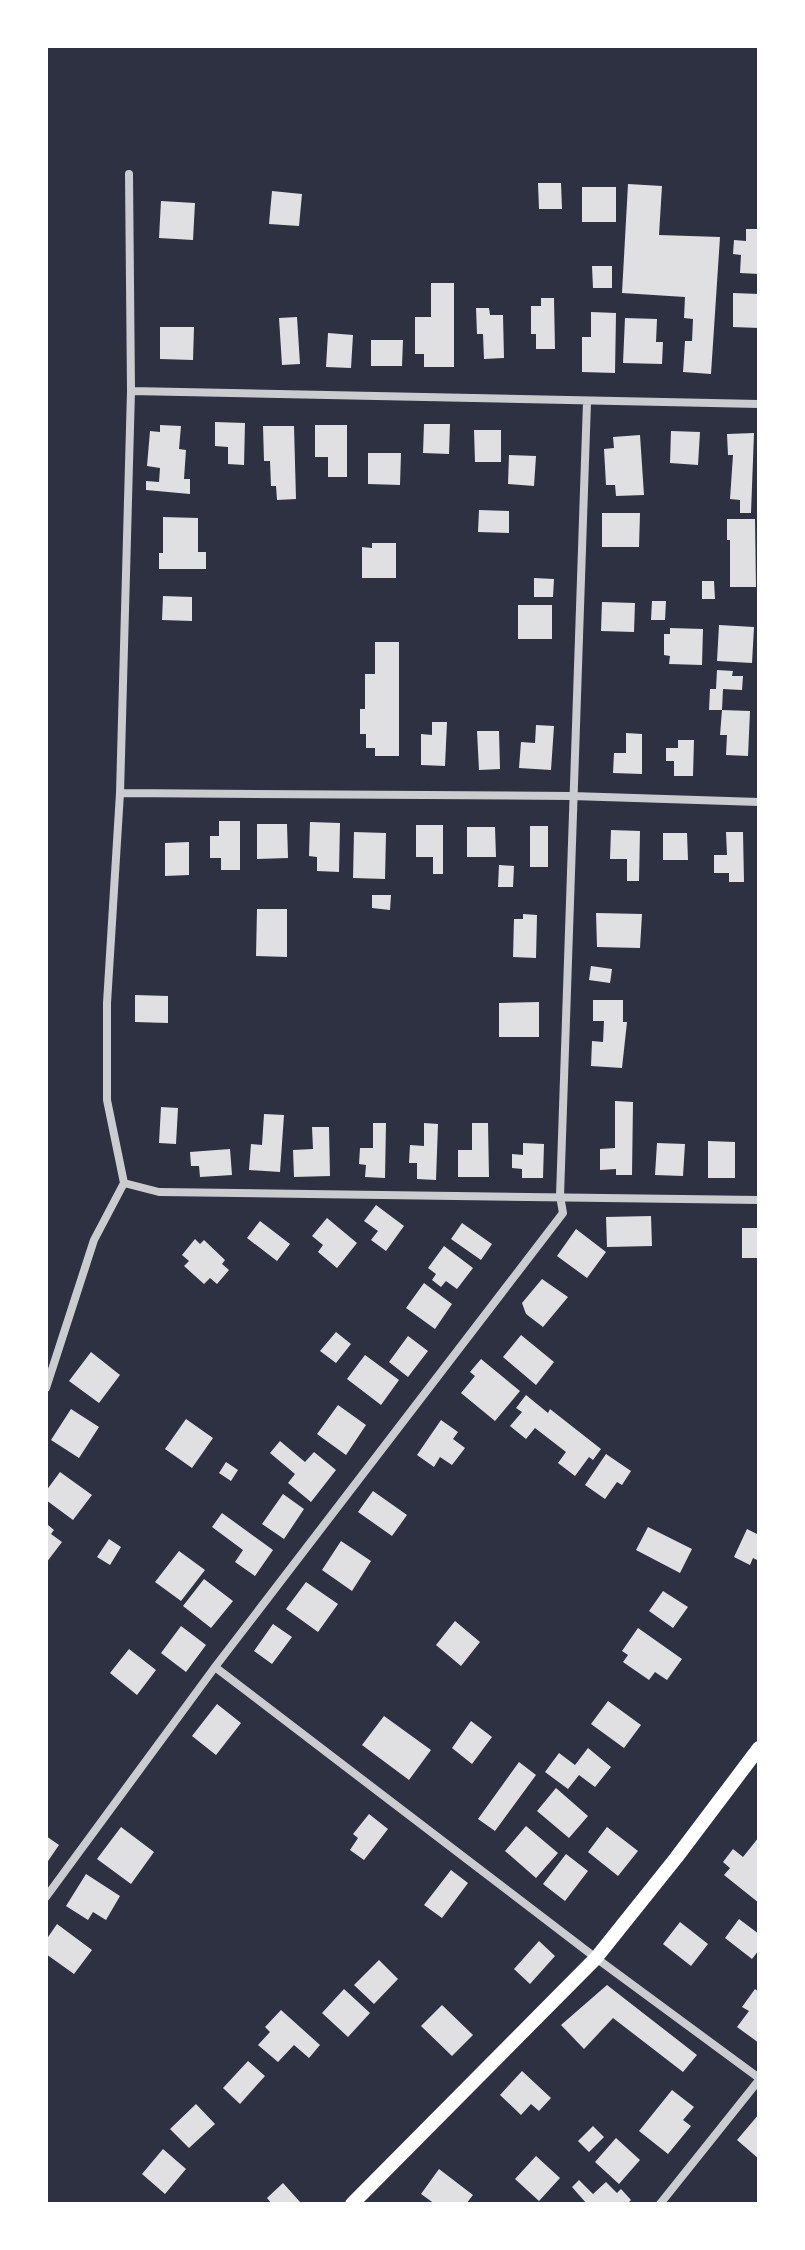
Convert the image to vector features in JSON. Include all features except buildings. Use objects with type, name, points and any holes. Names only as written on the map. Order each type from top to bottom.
[{"type":"main road","points":[[352,2204],[596,1958],[759,1748]]},
{"type":"street","points":[[46,1388],[94,1240],[124,1183],[107,1100],[107,1003],[120,793],[131,391],[129,174]]},
{"type":"street","points":[[131,391],[759,404]]},
{"type":"street","points":[[46,1897],[215,1667],[563,1213],[560,1196],[587,402]]},
{"type":"street","points":[[120,793],[572,796],[759,802]]},
{"type":"street","points":[[124,1183],[159,1192],[759,1200]]},
{"type":"street","points":[[215,1667],[759,2079],[660,2204]]}]
